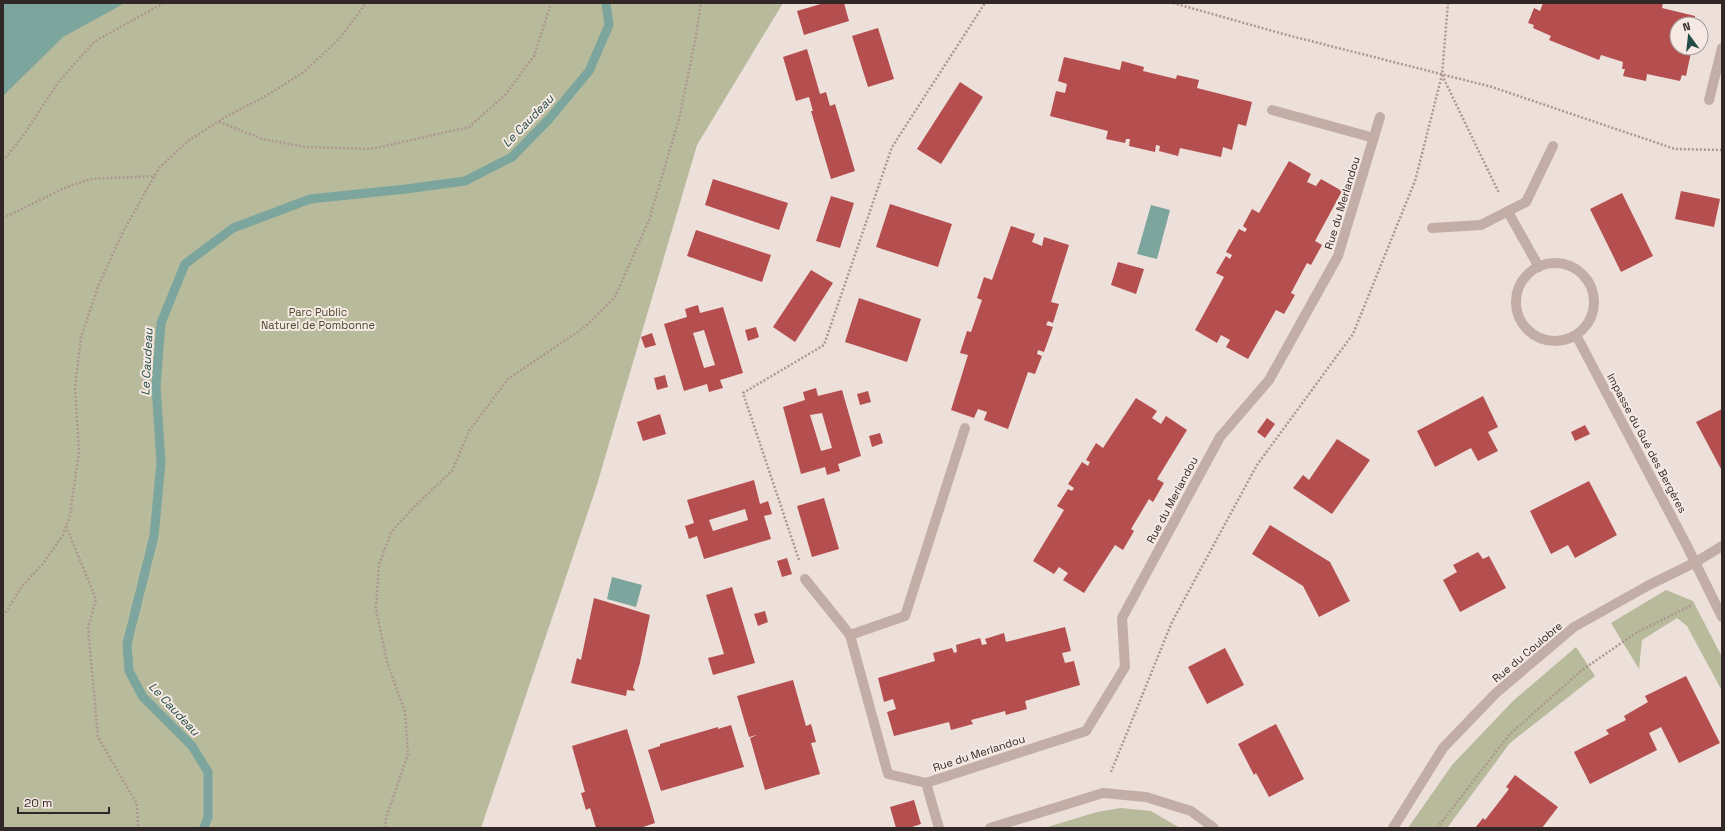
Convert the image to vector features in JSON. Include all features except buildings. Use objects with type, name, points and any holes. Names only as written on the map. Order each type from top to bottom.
[{"type":"street","points":[[1709,100],[1722,48]]},
{"type":"street","points":[[1272,110],[1374,138]]},
{"type":"street","name":"Rue du Merlandou","points":[[805,579],[850,635],[888,774],[926,783],[1086,731],[1125,667],[1122,618],[1220,437],[1269,380],[1338,256],[1380,117]]},
{"type":"street","points":[[1432,228],[1481,225],[1526,202],[1553,146]]},
{"type":"street","points":[[1508,212],[1539,267]]},
{"type":"street","points":[[1552,264],[1564,265],[1576,270],[1585,279],[1592,290],[1594,303],[1592,315],[1586,326],[1576,335],[1564,340],[1551,341],[1539,338],[1528,331],[1520,321],[1516,309],[1516,296],[1520,284],[1528,274],[1539,267],[1552,264]]},
{"type":"street","name":"Impasse du Gué des Bergères","points":[[1576,335],[1696,562],[1722,617]]},
{"type":"street","points":[[850,635],[904,616],[965,428]]},
{"type":"street","name":"Rue du Coulobre","points":[[1393,828],[1443,748],[1496,693],[1574,628],[1649,584],[1696,562],[1722,546]]},
{"type":"street","name":"Rue du Merlandou","points":[[926,783],[939,828]]},
{"type":"street","points":[[990,828],[1103,794],[1146,797],[1191,811],[1214,828]]},
{"type":"path","points":[[3,161],[25,133],[59,81],[95,41],[164,3]]},
{"type":"path","points":[[3,616],[23,585],[42,565],[63,535],[70,515],[79,452],[75,387],[81,337],[99,284],[124,230],[159,168],[188,141],[219,122],[264,98],[304,72],[340,38],[366,3]]},
{"type":"path","points":[[219,122],[263,139],[305,147],[371,149],[469,127],[505,95],[534,56],[550,3]]},
{"type":"path","points":[[385,828],[386,818],[408,754],[405,712],[387,662],[376,610],[379,564],[392,531],[416,505],[452,471],[469,431],[508,379],[585,326],[615,297],[649,220],[679,119],[696,41],[701,3]]},
{"type":"path","points":[[805,579],[743,392],[824,345],[892,147],[985,3]]},
{"type":"path","points":[[1173,3],[1287,35],[1492,87],[1675,149],[1722,150]]},
{"type":"path","points":[[1103,794],[1172,622],[1257,465],[1353,334],[1415,181],[1442,75],[1448,3]]},
{"type":"path","points":[[1442,75],[1508,212]]},
{"type":"path","points":[[3,218],[67,187],[90,179],[155,176]]},
{"type":"path","points":[[66,525],[96,599],[88,628],[98,737],[137,804],[138,828]]},
{"type":"path","points":[[1437,828],[1509,735],[1582,670],[1636,634],[1686,606],[1713,599]]},
{"type":"green space","name":"Parc Public Naturel de Pombonne","points":[[3,3],[783,3],[697,145],[596,488],[481,828],[3,828]]},
{"type":"green space","points":[[1666,590],[1693,601],[1722,657],[1722,691],[1687,626],[1677,618],[1642,640],[1639,669],[1611,623]]},
{"type":"green space","points":[[1576,647],[1595,676],[1510,743],[1447,828],[1408,828],[1452,765],[1513,701]]},
{"type":"green space","points":[[1121,808],[1151,811],[1180,828],[1044,828],[1097,812]]},
{"type":"water","points":[[3,3],[125,3],[63,37],[3,96]]},
{"type":"water","points":[[1151,205],[1170,210],[1157,259],[1137,254]]},
{"type":"water","points":[[612,577],[642,585],[636,607],[607,599]]},
{"type":"waterway","name":"Le Caudeau","points":[[204,828],[208,817],[208,772],[192,746],[143,697],[129,671],[127,644],[154,536],[161,462],[156,386],[161,323],[185,264],[233,228],[310,199],[465,181],[512,157],[550,118],[589,71],[609,25],[606,3]]}]
